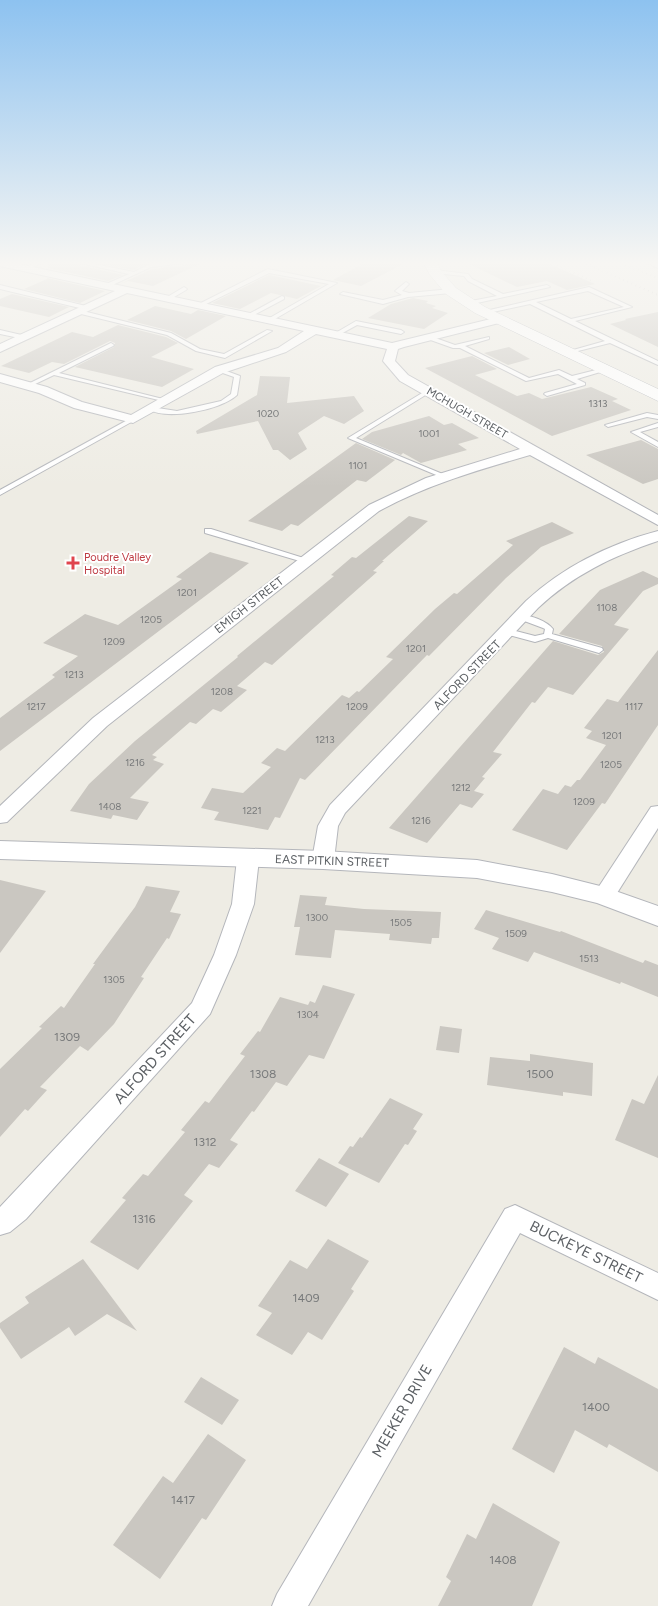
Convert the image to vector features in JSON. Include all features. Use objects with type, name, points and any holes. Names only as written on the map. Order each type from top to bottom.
[{"type":"main road","points":[[534,337],[656,394]]},
{"type":"street","points":[[0,348],[24,337]]},
{"type":"street","points":[[0,378],[29,385],[78,405],[133,419],[219,370],[282,350],[303,337]]},
{"type":"street","points":[[344,337],[393,347],[427,337]]},
{"type":"street","name":"MCHUGH STREET","points":[[393,347],[389,361],[392,367],[404,378],[658,521]]},
{"type":"street","name":"EMIGH STREET","points":[[0,817],[100,722],[374,508],[412,488],[443,476],[532,450]]},
{"type":"street","name":"ALFORD STREET","points":[[323,860],[328,826],[337,810],[508,632],[540,596],[560,580],[613,552],[658,536]]},
{"type":"street","points":[[604,896],[658,812]]},
{"type":"street","name":"EAST PITKIN STREET","points":[[0,850],[323,860],[478,869],[552,883],[604,896],[658,916]]},
{"type":"street","name":"ALFORD STREET","points":[[0,1223],[16,1211],[202,1008],[225,955],[242,904],[248,859]]},
{"type":"street","name":"BUCKEYE STREET","points":[[515,1217],[658,1287]]},
{"type":"street","name":"MEEKER DRIVE","points":[[290,1606],[515,1217]]},
{"type":"lane","points":[[174,337],[198,350],[225,356],[240,362]]},
{"type":"lane","points":[[225,356],[253,337]]},
{"type":"lane","points":[[427,337],[446,345],[461,346],[487,338]]},
{"type":"lane","points":[[602,337],[658,363]]},
{"type":"lane","points":[[568,353],[610,341]]},
{"type":"lane","points":[[29,385],[111,345]]},
{"type":"lane","points":[[461,346],[528,380],[559,372],[583,384],[547,394]]},
{"type":"lane","points":[[151,409],[177,413],[223,402],[234,395],[237,376],[219,370]]},
{"type":"lane","points":[[572,378],[604,370]]},
{"type":"lane","points":[[54,373],[165,401]]},
{"type":"lane","points":[[429,391],[351,438],[443,476]]},
{"type":"lane","points":[[608,425],[647,415],[658,417]]},
{"type":"lane","points":[[0,493],[133,419]]},
{"type":"lane","points":[[658,426],[634,432],[658,445]]},
{"type":"lane","points":[[208,531],[306,560]]},
{"type":"lane","points":[[522,617],[546,626],[549,629],[548,635]]},
{"type":"lane","points":[[508,632],[535,639],[548,635],[599,650]]},
{"type":"building","points":[[62,337],[166,337],[178,343],[151,357],[194,369],[162,387],[75,367],[114,347],[115,343],[110,341],[64,364],[52,362],[29,373],[1,366]]},
{"type":"building","points":[[637,337],[658,337],[658,347]]},
{"type":"building","points":[[509,347],[530,359],[508,365],[484,353]]},
{"type":"building","points":[[472,356],[497,369],[475,375],[517,396],[529,393],[542,399],[591,387],[618,399],[612,401],[631,410],[552,436],[425,368]]},
{"type":"building","points":[[260,376],[290,377],[287,403],[354,396],[364,411],[344,424],[324,416],[298,433],[307,449],[290,460],[278,450],[273,450],[258,421],[197,434],[196,431],[257,395]]},
{"type":"building","points":[[429,416],[444,425],[452,423],[479,438],[458,444],[467,450],[421,463],[403,453],[401,455],[362,439],[372,432]]},
{"type":"building","points":[[641,440],[658,449],[658,479],[643,484],[586,455]]},
{"type":"building","points":[[356,443],[395,460],[366,482],[357,480],[298,526],[291,524],[282,531],[248,521]]},
{"type":"building","points":[[409,516],[428,521],[382,561],[384,561],[373,571],[377,572],[272,665],[265,662],[237,686],[247,690],[221,712],[213,709],[196,724],[190,722],[152,755],[157,757],[153,760],[164,764],[130,798],[149,802],[137,820],[113,815],[111,819],[70,811],[89,784],[135,741],[334,576],[331,575],[352,557],[356,558]]},
{"type":"building","points":[[552,522],[574,533],[541,547],[506,578],[429,656],[427,655],[305,780],[300,778],[280,818],[275,817],[268,830],[214,820],[219,812],[201,808],[212,788],[243,793],[271,767],[261,763],[277,748],[285,751],[342,695],[349,698],[357,691],[359,692],[393,659],[386,657],[435,609],[454,593],[457,594],[513,545],[506,541]]},
{"type":"building","points":[[210,552],[249,563],[0,751],[0,718],[55,677],[52,675],[78,656],[43,643],[85,614],[118,625],[182,579],[176,577]]},
{"type":"building","points":[[643,571],[658,578],[658,584],[643,591],[614,625],[629,629],[573,695],[548,687],[535,703],[532,702],[493,752],[502,754],[482,777],[485,778],[474,791],[484,794],[472,808],[460,804],[427,843],[389,828],[553,641],[598,655],[604,652],[602,646],[559,634],[600,590]]},
{"type":"building","points":[[658,650],[658,725],[605,804],[602,803],[567,850],[512,830],[543,789],[558,794],[565,785],[571,787],[577,780],[580,780],[606,745],[586,738],[592,731],[584,728],[607,699],[618,702]]},
{"type":"building","points":[[0,880],[46,891],[0,953]]},
{"type":"building","points":[[146,886],[180,891],[170,912],[181,914],[169,939],[167,938],[141,977],[144,978],[114,1024],[88,1051],[80,1046],[40,1087],[47,1090],[28,1111],[25,1109],[0,1137],[0,1069],[42,1028],[39,1027],[61,1006],[64,1008],[95,964],[93,964],[135,907]]},
{"type":"building","points":[[300,895],[327,897],[325,905],[364,909],[441,912],[439,938],[432,938],[431,944],[389,940],[390,934],[335,930],[331,958],[295,955],[300,927],[294,927]]},
{"type":"building","points":[[486,910],[561,931],[643,963],[645,960],[658,965],[658,997],[534,952],[528,962],[492,949],[499,938],[474,929]]},
{"type":"building","points":[[323,985],[355,994],[324,1059],[309,1055],[287,1086],[276,1082],[230,1140],[238,1144],[219,1168],[209,1164],[184,1195],[193,1201],[138,1270],[90,1242],[126,1200],[122,1198],[143,1174],[148,1176],[185,1132],[181,1130],[205,1101],[209,1103],[245,1056],[240,1054],[258,1031],[260,1032],[280,997],[308,1005],[310,1001],[315,1003]]},
{"type":"building","points":[[440,1026],[462,1029],[459,1053],[436,1050]]},
{"type":"building","points":[[530,1054],[593,1063],[592,1096],[563,1092],[563,1096],[487,1085],[490,1057],[530,1061]]},
{"type":"building","points":[[658,1075],[658,1158],[615,1140],[632,1099],[644,1104]]},
{"type":"building","points":[[390,1098],[423,1114],[413,1129],[417,1131],[408,1145],[405,1144],[379,1183],[338,1163],[350,1146],[353,1147],[360,1137],[362,1138]]},
{"type":"building","points":[[319,1158],[349,1174],[326,1207],[295,1191]]},
{"type":"building","points":[[328,1239],[369,1261],[351,1289],[354,1291],[322,1340],[308,1332],[292,1355],[256,1335],[272,1313],[258,1306],[290,1260],[307,1269]]},
{"type":"building","points":[[83,1259],[137,1331],[107,1314],[75,1336],[69,1327],[21,1359],[0,1328],[0,1323],[29,1303],[25,1297]]},
{"type":"building","points":[[564,1347],[595,1364],[598,1357],[658,1389],[658,1472],[609,1444],[607,1448],[575,1430],[554,1473],[512,1449]]},
{"type":"building","points":[[201,1377],[239,1400],[222,1425],[184,1402]]},
{"type":"building","points":[[208,1434],[246,1460],[206,1520],[202,1518],[160,1579],[113,1545],[163,1476],[173,1483]]},
{"type":"building","points":[[493,1503],[560,1542],[532,1606],[438,1606],[451,1581],[446,1577],[467,1534],[476,1539]]},
{"type":"place","name":"Poudre Valley Hospital","points":[[73,563]]}]
